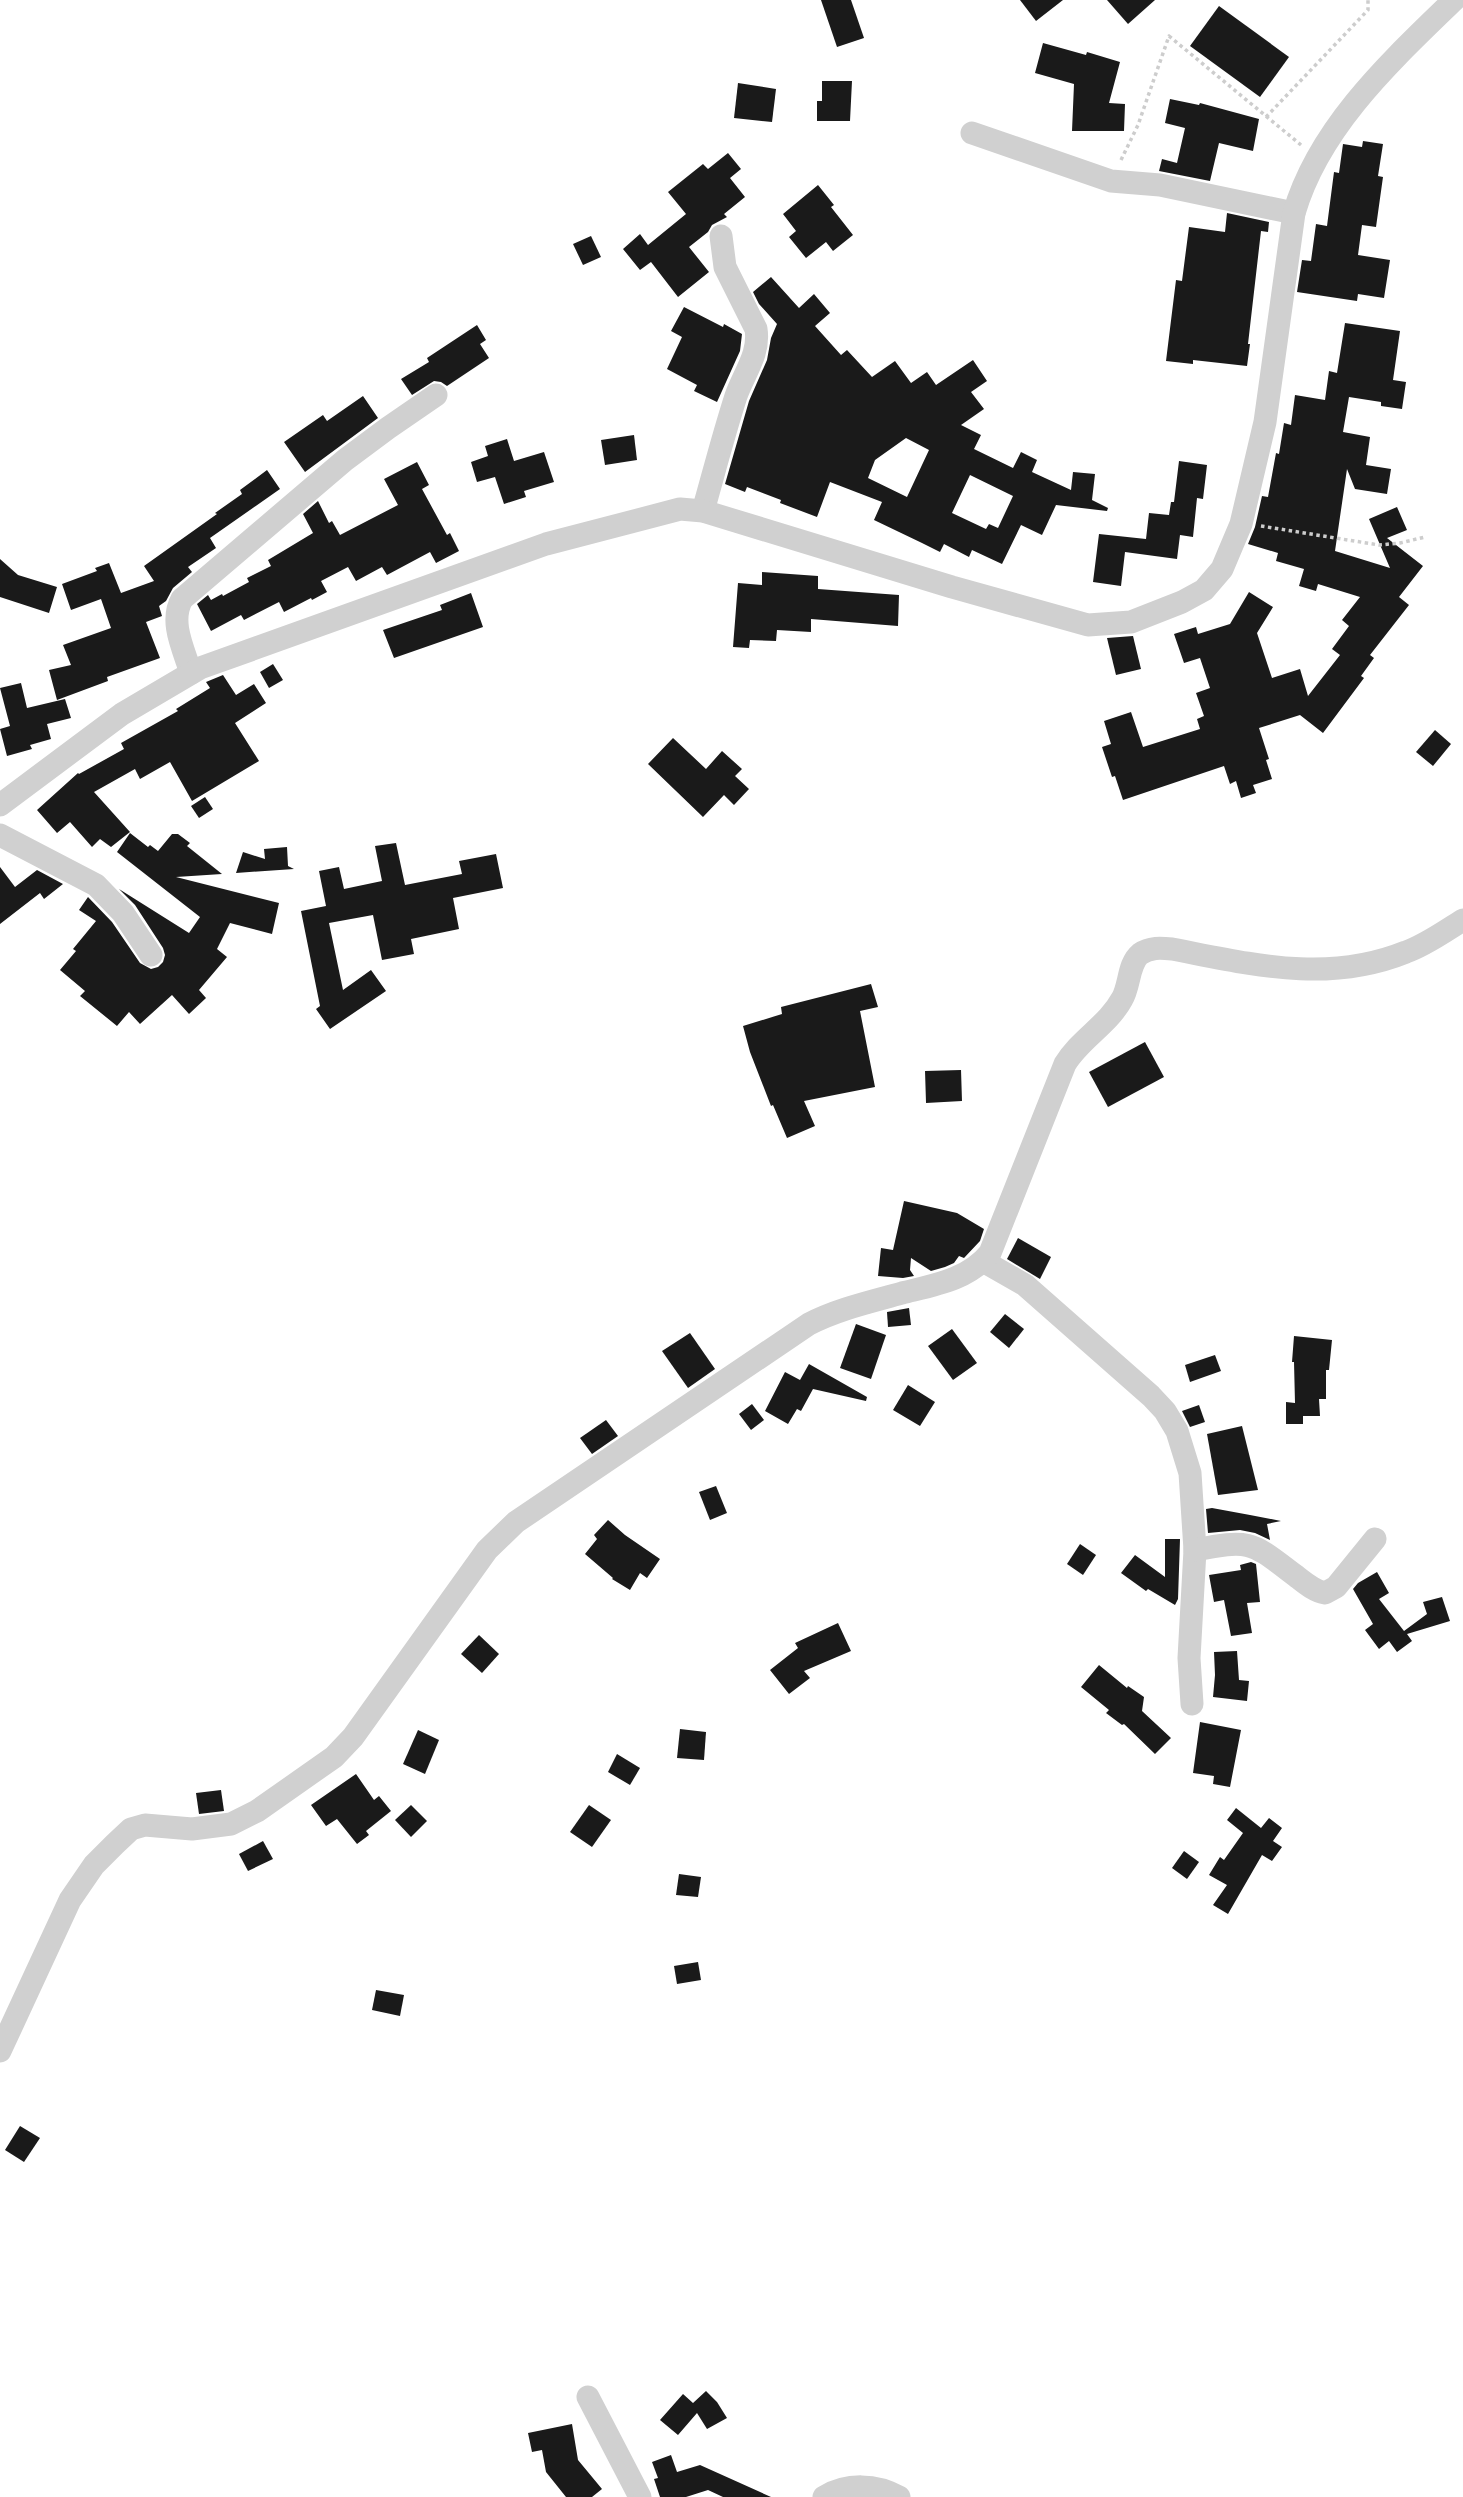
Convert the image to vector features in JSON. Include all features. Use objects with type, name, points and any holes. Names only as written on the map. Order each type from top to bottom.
[{"type":"street","points":[[0,805],[122,714],[191,673],[546,544],[680,509],[703,511],[952,587],[1088,625],[1131,622],[1182,603],[1204,590],[1222,569],[1241,524],[1265,422],[1294,213],[1302,185],[1317,158],[1373,80],[1454,0]]},
{"type":"street","points":[[972,133],[1111,181],[1160,185],[1294,213]]},
{"type":"street","points":[[703,511],[737,394],[758,340],[753,322],[725,267],[721,236]]},
{"type":"street","points":[[191,673],[176,620],[177,608],[182,599],[345,460],[436,396]]},
{"type":"street","points":[[0,835],[96,885],[123,913],[151,955]]},
{"type":"street","points":[[0,2051],[70,1900],[94,1865],[131,1829],[145,1825],[192,1829],[231,1824],[257,1811],[334,1757],[353,1737],[487,1550],[516,1522],[809,1324],[845,1308],[957,1279],[983,1262],[990,1253],[1065,1064],[1075,1048],[1123,998],[1135,959],[1143,951],[1156,948],[1281,969],[1327,969],[1369,963],[1407,952],[1463,920]]},
{"type":"street","points":[[983,1262],[1025,1285],[1165,1411],[1177,1431],[1190,1473],[1195,1550],[1189,1658],[1192,1704]]},
{"type":"street","points":[[1195,1550],[1240,1543],[1258,1548],[1312,1588],[1325,1594],[1336,1587],[1375,1539]]},
{"type":"street","points":[[588,2397],[640,2497]]},
{"type":"street","points":[[824,2497],[847,2488],[864,2486],[886,2490],[899,2497]]},
{"type":"path","points":[[1265,117],[1368,9],[1368,0]]},
{"type":"path","points":[[1111,181],[1138,125],[1169,36],[1317,158]]},
{"type":"path","points":[[1241,524],[1288,529],[1379,545],[1424,537]]},
{"type":"building","points":[[821,0],[851,0],[864,38],[837,47]]},
{"type":"building","points":[[1020,0],[1063,0],[1036,21]]},
{"type":"building","points":[[1107,0],[1155,0],[1128,24]]},
{"type":"building","points":[[1219,6],[1289,57],[1260,97],[1190,46]]},
{"type":"building","points":[[1043,43],[1120,62],[1109,103],[1125,104],[1124,131],[1072,131],[1074,84],[1035,73]]},
{"type":"building","points":[[822,81],[852,81],[850,121],[817,121],[817,101],[822,101]]},
{"type":"building","points":[[738,83],[776,89],[772,122],[734,118]]},
{"type":"building","points":[[1170,99],[1199,105],[1200,103],[1259,119],[1253,151],[1219,143],[1210,181],[1159,171],[1162,159],[1177,163],[1185,128],[1165,123]]},
{"type":"building","points":[[1363,141],[1383,144],[1378,176],[1383,177],[1376,227],[1362,225],[1358,255],[1390,260],[1384,298],[1358,294],[1357,301],[1297,292],[1302,260],[1311,261],[1316,224],[1327,226],[1334,172],[1339,173],[1343,144],[1362,147]]},
{"type":"building","points":[[728,153],[741,169],[730,178],[745,197],[724,214],[727,217],[712,225],[708,232],[689,247],[709,272],[678,297],[651,262],[640,270],[623,249],[640,234],[648,245],[686,214],[668,192],[703,164],[708,169]]},
{"type":"building","points":[[818,185],[853,235],[833,251],[826,242],[806,258],[789,237],[796,231],[783,214]]},
{"type":"building","points":[[1227,213],[1269,222],[1268,232],[1261,231],[1247,366],[1193,360],[1193,364],[1166,361],[1176,280],[1182,281],[1189,227],[1225,232]]},
{"type":"building","points":[[591,236],[601,257],[583,265],[573,244]]},
{"type":"building","points":[[771,277],[799,308],[814,294],[830,313],[815,326],[841,355],[847,350],[872,377],[895,361],[911,383],[927,372],[936,385],[973,360],[987,381],[971,392],[984,409],[961,425],[981,435],[974,449],[1013,468],[1021,452],[1037,460],[1032,472],[1071,490],[1073,472],[1095,474],[1092,500],[1108,508],[1107,511],[1056,505],[1042,535],[1021,525],[1002,564],[972,550],[969,557],[944,544],[940,552],[874,520],[882,502],[830,482],[817,517],[747,487],[745,492],[725,484],[749,401],[767,360],[777,324],[759,304],[753,292]],"holes":[[[906,438],[929,450],[907,497],[868,478],[875,460]],[[970,475],[1013,496],[998,528],[989,524],[986,529],[952,513]]]},
{"type":"building","points":[[684,307],[742,334],[740,351],[717,402],[694,391],[697,385],[667,369],[682,337],[671,331]]},
{"type":"building","points":[[1345,323],[1400,331],[1393,380],[1406,382],[1402,409],[1381,406],[1381,402],[1349,397],[1343,432],[1370,437],[1366,465],[1391,469],[1387,494],[1355,489],[1347,469],[1335,551],[1390,568],[1369,519],[1397,507],[1407,530],[1387,538],[1423,566],[1399,597],[1409,605],[1370,655],[1374,658],[1361,676],[1364,678],[1323,733],[1300,715],[1259,728],[1272,779],[1253,785],[1256,793],[1241,798],[1236,781],[1230,784],[1224,766],[1123,800],[1102,747],[1111,744],[1104,721],[1131,712],[1143,747],[1200,729],[1197,719],[1204,716],[1196,693],[1210,688],[1200,658],[1184,663],[1174,634],[1196,627],[1198,634],[1230,624],[1249,592],[1273,607],[1257,633],[1272,678],[1300,669],[1308,696],[1340,655],[1332,649],[1349,626],[1342,620],[1360,597],[1318,584],[1316,591],[1299,586],[1304,569],[1276,561],[1278,553],[1248,544],[1262,496],[1268,497],[1284,423],[1291,425],[1295,395],[1325,400],[1329,371],[1337,373]]},
{"type":"building","points":[[477,325],[486,340],[480,344],[489,358],[447,386],[434,381],[412,395],[401,379],[429,362],[427,358]]},
{"type":"building","points":[[363,396],[378,418],[305,472],[284,442],[323,415],[327,421]]},
{"type":"building","points":[[634,435],[637,460],[605,465],[601,440]]},
{"type":"building","points":[[507,439],[514,461],[544,452],[554,482],[524,491],[526,497],[504,504],[495,477],[477,482],[471,462],[488,456],[485,446]]},
{"type":"building","points":[[1179,461],[1207,465],[1203,499],[1197,498],[1193,537],[1180,535],[1177,559],[1125,552],[1121,586],[1093,582],[1099,534],[1146,539],[1149,513],[1169,515],[1171,502],[1174,502]]},
{"type":"building","points":[[417,462],[429,485],[422,489],[447,535],[450,533],[459,551],[436,563],[430,552],[387,575],[382,567],[356,581],[348,567],[321,581],[327,592],[312,600],[311,598],[284,612],[279,602],[244,620],[241,615],[211,631],[197,604],[208,595],[211,600],[249,582],[247,578],[271,566],[268,560],[313,533],[303,514],[318,501],[329,523],[332,521],[340,535],[398,505],[384,479]]},
{"type":"building","points":[[267,470],[280,489],[210,538],[216,548],[188,567],[192,572],[173,588],[166,601],[159,606],[162,616],[146,622],[160,658],[107,677],[108,681],[57,700],[49,670],[71,665],[63,645],[111,628],[101,599],[71,610],[62,584],[97,571],[95,568],[109,563],[121,593],[154,581],[144,566],[217,514],[215,513],[242,494],[240,490]]},
{"type":"building","points":[[0,559],[18,575],[57,587],[49,613],[0,597]]},
{"type":"building","points":[[762,572],[818,576],[818,589],[899,595],[898,626],[811,619],[811,632],[777,630],[776,641],[750,640],[749,648],[733,647],[738,583],[762,585]]},
{"type":"building","points":[[471,593],[483,627],[394,658],[383,630],[442,610],[440,605]]},
{"type":"building","points":[[1133,636],[1141,669],[1116,675],[1107,638]]},
{"type":"building","points":[[273,664],[283,680],[269,688],[260,672]]},
{"type":"building","points":[[223,675],[236,695],[254,684],[266,703],[235,723],[259,761],[192,801],[170,762],[140,779],[135,769],[94,792],[130,832],[111,847],[100,839],[92,847],[70,822],[57,833],[37,810],[78,773],[124,749],[121,743],[178,711],[176,709],[210,688],[206,682]]},
{"type":"building","points":[[21,683],[27,708],[65,699],[71,718],[47,724],[51,739],[30,745],[32,749],[7,756],[0,729],[10,726],[0,688]]},
{"type":"building","points":[[1435,730],[1451,744],[1433,766],[1416,752]]},
{"type":"building","points":[[673,738],[706,769],[722,751],[742,769],[735,776],[749,789],[734,805],[724,795],[703,817],[648,764]]},
{"type":"building","points":[[205,797],[213,809],[199,818],[191,806]]},
{"type":"building","points":[[130,833],[158,851],[172,834],[178,834],[190,843],[187,846],[222,874],[176,877],[279,903],[272,934],[230,923],[217,949],[227,957],[199,990],[206,998],[189,1014],[172,995],[140,1024],[129,1012],[117,1026],[80,996],[85,991],[60,970],[96,921],[79,910],[88,897],[112,922],[140,963],[151,969],[163,962],[163,948],[135,905],[119,889],[189,933],[200,917],[117,852]]},
{"type":"building","points":[[396,843],[405,885],[462,874],[459,861],[496,854],[503,888],[453,898],[459,929],[411,939],[414,954],[382,960],[373,915],[329,923],[343,990],[371,970],[386,991],[330,1029],[316,1009],[320,1006],[301,911],[326,906],[319,871],[339,867],[344,889],[382,881],[375,846]]},
{"type":"building","points":[[287,847],[288,866],[294,869],[236,873],[243,852],[265,859],[264,849]]},
{"type":"building","points":[[0,867],[15,887],[37,870],[63,884],[44,899],[40,893],[0,924]]},
{"type":"building","points":[[871,984],[878,1007],[860,1011],[875,1087],[804,1101],[815,1126],[787,1138],[773,1105],[771,1106],[743,1026],[782,1014],[781,1007]]},
{"type":"building","points":[[1145,1042],[1164,1077],[1108,1107],[1089,1072]]},
{"type":"building","points":[[961,1070],[962,1101],[926,1103],[925,1071]]},
{"type":"building","points":[[904,1201],[957,1213],[984,1229],[980,1241],[964,1258],[959,1256],[954,1263],[945,1267],[931,1271],[911,1258],[910,1270],[914,1276],[878,1276],[881,1248],[893,1250]]},
{"type":"building","points":[[1018,1238],[1051,1257],[1040,1279],[1007,1259]]},
{"type":"building","points":[[909,1308],[911,1325],[888,1327],[887,1312]]},
{"type":"building","points":[[1005,1314],[1024,1329],[1009,1348],[990,1332]]},
{"type":"building","points":[[856,1324],[886,1335],[871,1379],[840,1368]]},
{"type":"building","points":[[952,1329],[977,1363],[953,1380],[928,1346]]},
{"type":"building","points":[[690,1333],[715,1369],[688,1388],[662,1351]]},
{"type":"building","points":[[1294,1336],[1332,1340],[1329,1370],[1326,1370],[1326,1399],[1319,1399],[1320,1416],[1303,1416],[1303,1424],[1286,1424],[1286,1402],[1295,1403],[1292,1362]]},
{"type":"building","points":[[1215,1355],[1221,1371],[1190,1382],[1185,1365]]},
{"type":"building","points":[[809,1364],[867,1397],[866,1401],[813,1389],[801,1411],[797,1409],[788,1424],[765,1411],[785,1372],[800,1380]]},
{"type":"building","points":[[908,1385],[935,1402],[920,1426],[893,1410]]},
{"type":"building","points":[[752,1404],[764,1420],[751,1430],[739,1414]]},
{"type":"building","points":[[1199,1405],[1205,1422],[1190,1427],[1182,1411]]},
{"type":"building","points":[[606,1420],[618,1436],[592,1454],[580,1438]]},
{"type":"building","points":[[1242,1426],[1258,1490],[1218,1495],[1207,1434]]},
{"type":"building","points":[[716,1486],[727,1513],[710,1520],[699,1492]]},
{"type":"building","points":[[1206,1509],[1281,1521],[1267,1524],[1270,1540],[1240,1530],[1208,1533]]},
{"type":"building","points":[[608,1520],[660,1559],[647,1578],[640,1573],[630,1590],[612,1579],[585,1554],[597,1539],[594,1535]]},
{"type":"building","points":[[1165,1539],[1180,1539],[1178,1599],[1175,1605],[1148,1589],[1146,1591],[1121,1573],[1135,1555],[1165,1577]]},
{"type":"building","points":[[1080,1544],[1096,1555],[1083,1575],[1067,1564]]},
{"type":"building","points":[[1251,1562],[1256,1564],[1260,1602],[1247,1603],[1252,1633],[1231,1636],[1224,1600],[1214,1602],[1209,1575],[1241,1570],[1240,1565]]},
{"type":"building","points":[[1377,1572],[1389,1593],[1379,1599],[1404,1631],[1427,1614],[1423,1602],[1442,1597],[1450,1621],[1407,1634],[1412,1641],[1397,1652],[1389,1641],[1379,1649],[1365,1630],[1373,1624],[1353,1589]]},
{"type":"building","points":[[838,1623],[851,1651],[804,1671],[810,1678],[789,1694],[770,1670],[798,1648],[795,1643]]},
{"type":"building","points":[[479,1635],[499,1654],[482,1673],[461,1654]]},
{"type":"building","points":[[1237,1651],[1239,1680],[1249,1681],[1247,1701],[1213,1697],[1214,1652]]},
{"type":"building","points":[[1099,1665],[1127,1688],[1128,1686],[1144,1697],[1142,1711],[1171,1738],[1155,1754],[1124,1724],[1106,1713],[1109,1710],[1081,1687]]},
{"type":"building","points":[[1200,1722],[1241,1730],[1230,1787],[1213,1784],[1214,1776],[1193,1773]]},
{"type":"building","points":[[680,1729],[706,1732],[704,1760],[677,1758]]},
{"type":"building","points":[[418,1730],[439,1740],[425,1774],[403,1764]]},
{"type":"building","points":[[617,1754],[640,1768],[630,1785],[608,1772]]},
{"type":"building","points":[[356,1774],[374,1800],[379,1796],[391,1811],[366,1831],[369,1835],[357,1844],[337,1819],[326,1826],[311,1805]]},
{"type":"building","points":[[221,1790],[224,1811],[199,1814],[196,1793]]},
{"type":"building","points":[[411,1805],[427,1821],[411,1837],[395,1820]]},
{"type":"building","points":[[589,1805],[611,1820],[592,1847],[570,1832]]},
{"type":"building","points":[[1236,1808],[1261,1828],[1269,1818],[1282,1828],[1273,1841],[1282,1847],[1272,1861],[1262,1855],[1228,1914],[1213,1905],[1227,1885],[1209,1875],[1220,1857],[1224,1860],[1243,1833],[1227,1820]]},
{"type":"building","points":[[263,1841],[273,1859],[248,1871],[239,1854]]},
{"type":"building","points":[[1184,1851],[1199,1862],[1187,1879],[1172,1868]]},
{"type":"building","points":[[679,1874],[701,1877],[698,1897],[676,1895]]},
{"type":"building","points":[[698,1962],[701,1980],[677,1984],[674,1966]]},
{"type":"building","points":[[376,1990],[404,1995],[400,2016],[372,2010]]},
{"type":"building","points":[[20,2126],[40,2138],[24,2162],[5,2150]]},
{"type":"building","points":[[706,2391],[727,2418],[707,2429],[697,2413],[678,2435],[660,2420],[683,2394],[693,2403]]},
{"type":"building","points":[[572,2424],[578,2460],[602,2489],[592,2497],[566,2497],[546,2472],[542,2450],[532,2452],[528,2433]]},
{"type":"building","points":[[671,2455],[677,2472],[700,2465],[771,2497],[723,2497],[708,2490],[686,2497],[660,2497],[654,2479],[658,2478],[652,2462]]}]
